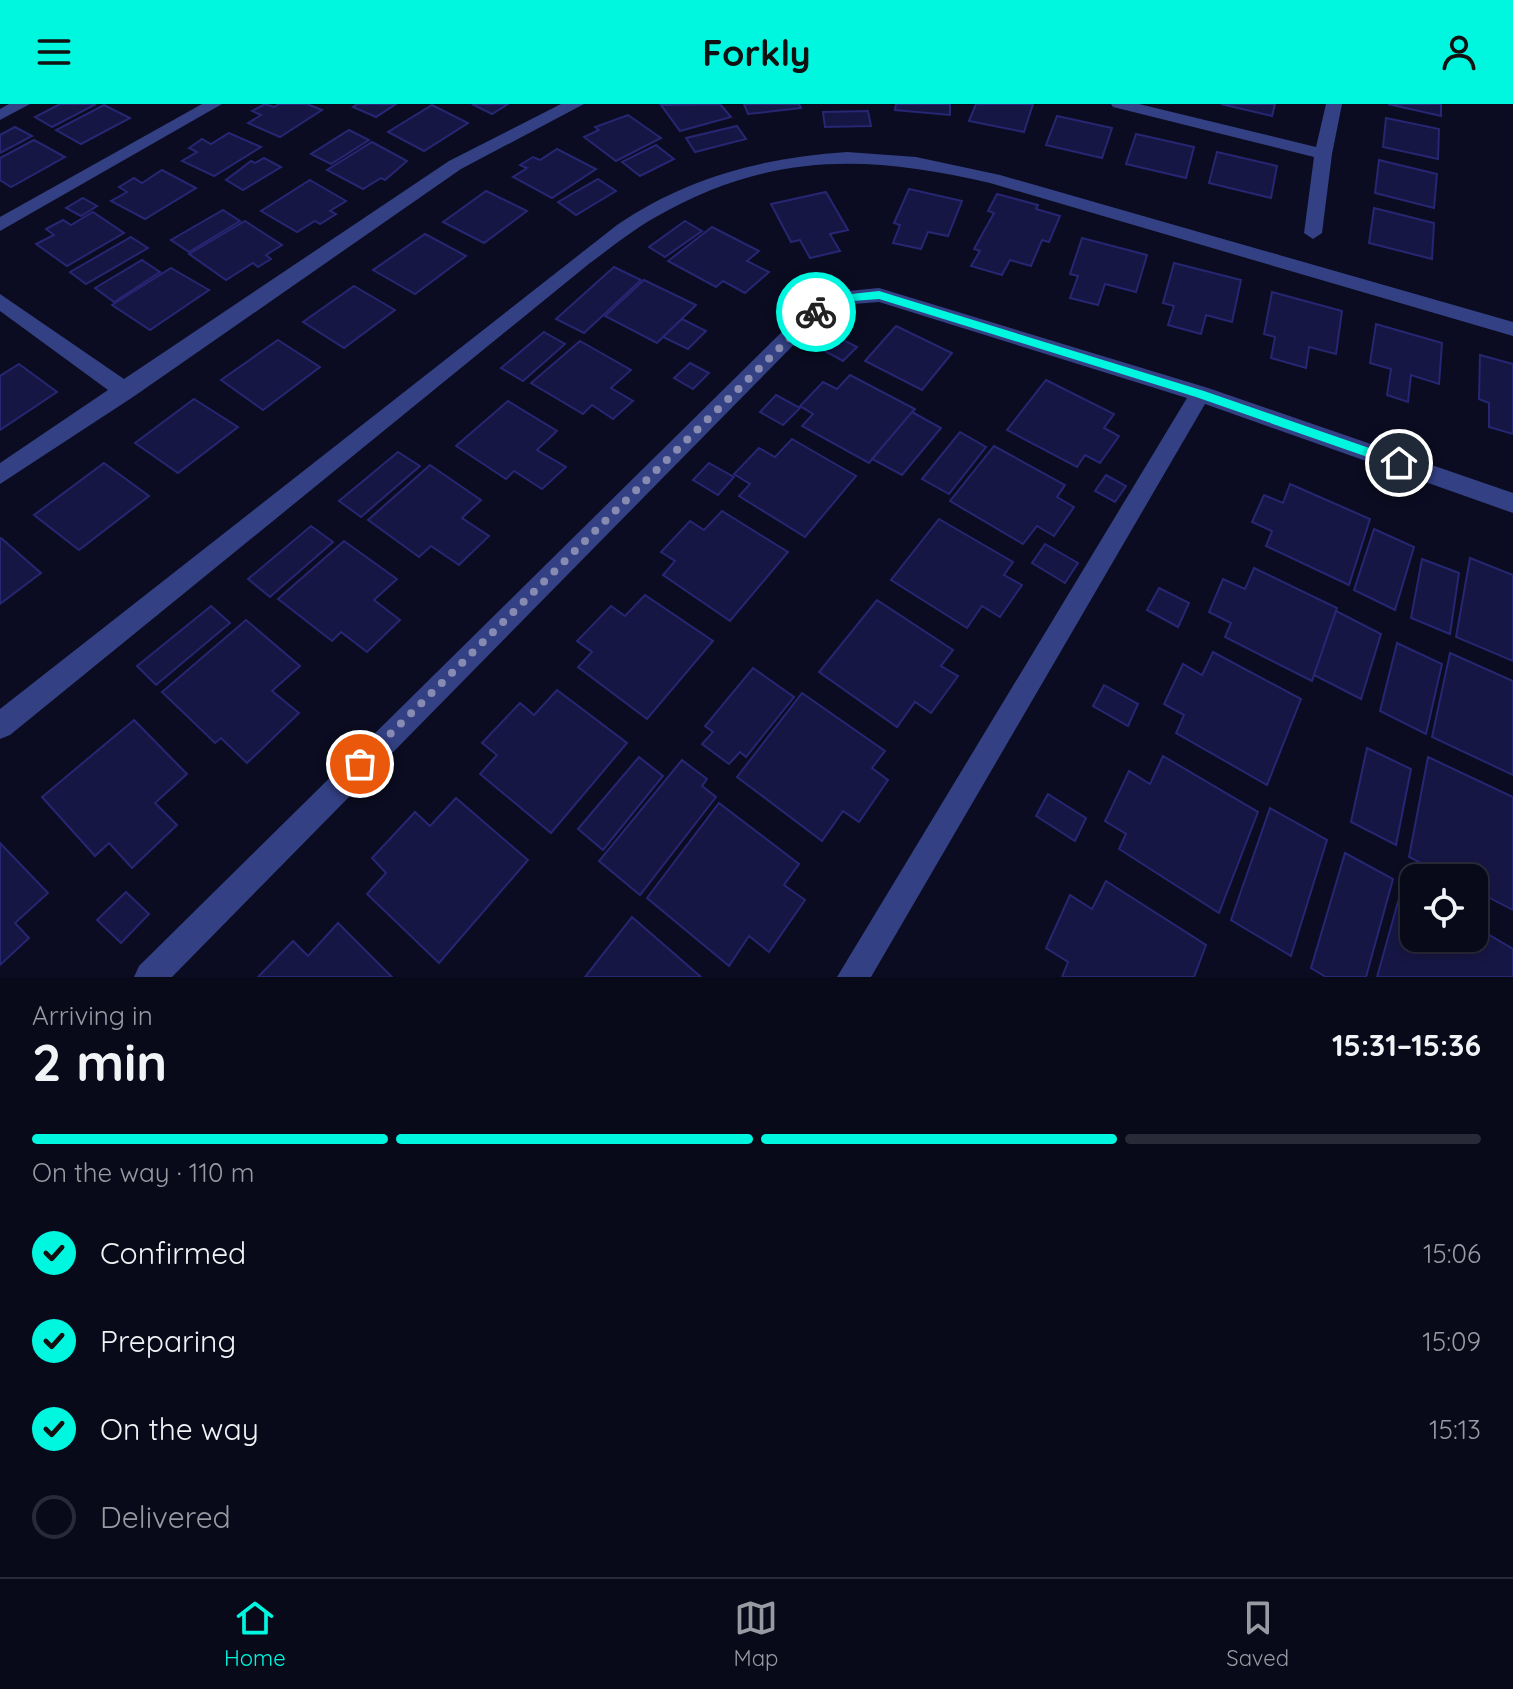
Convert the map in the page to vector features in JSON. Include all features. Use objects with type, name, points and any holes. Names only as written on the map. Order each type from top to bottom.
[{"type":"street","points":[[0,115],[22,104]]},
{"type":"street","points":[[0,225],[214,104]]},
{"type":"street","points":[[0,475],[455,165],[550,114],[576,104]]},
{"type":"street","points":[[1119,104],[1323,154]]},
{"type":"street","points":[[1313,233],[1323,154],[1334,104]]},
{"type":"street","points":[[0,726],[583,259],[647,214],[697,188],[744,171],[808,160],[860,157],[915,161],[1009,183],[1513,329]]},
{"type":"street","points":[[150,977],[801,325],[837,299],[879,295],[1200,394],[1513,503]]},
{"type":"street","points":[[0,301],[125,391]]},
{"type":"street","points":[[853,977],[1200,394]]},
{"type":"building","points":[[60,104],[96,104],[52,127],[35,117]]},
{"type":"building","points":[[265,104],[274,107],[279,104],[307,104],[322,110],[280,137],[248,123],[261,115],[252,111]]},
{"type":"building","points":[[357,104],[396,104],[376,117],[353,107]]},
{"type":"building","points":[[472,104],[508,104],[492,114]]},
{"type":"building","points":[[720,104],[731,117],[680,131],[661,105]]},
{"type":"building","points":[[744,104],[799,104],[801,108],[748,114]]},
{"type":"building","points":[[896,104],[950,104],[950,115],[895,110]]},
{"type":"building","points":[[976,104],[1033,104],[1024,132],[969,121]]},
{"type":"building","points":[[1221,104],[1275,104],[1272,116]]},
{"type":"building","points":[[1388,104],[1441,104],[1441,116]]},
{"type":"building","points":[[104,105],[130,118],[81,144],[56,130]]},
{"type":"building","points":[[432,105],[468,123],[424,151],[388,132]]},
{"type":"building","points":[[868,111],[871,126],[825,127],[823,112]]},
{"type":"building","points":[[628,115],[661,138],[616,161],[584,137],[599,130],[595,127]]},
{"type":"building","points":[[1057,116],[1112,128],[1102,158],[1046,145]]},
{"type":"building","points":[[1386,118],[1439,129],[1438,159],[1383,147]]},
{"type":"building","points":[[737,126],[746,139],[695,152],[686,138]]},
{"type":"building","points":[[15,127],[32,136],[0,153],[0,135]]},
{"type":"building","points":[[349,130],[369,140],[331,164],[311,154]]},
{"type":"building","points":[[229,133],[261,147],[214,176],[182,161],[197,152],[189,148],[202,139],[211,144]]},
{"type":"building","points":[[1136,134],[1194,147],[1186,178],[1126,164]]},
{"type":"building","points":[[34,140],[65,157],[11,187],[0,180],[0,158]]},
{"type":"building","points":[[372,142],[407,161],[385,180],[381,178],[363,189],[327,170]]},
{"type":"building","points":[[656,145],[674,159],[640,176],[622,162]]},
{"type":"building","points":[[557,149],[596,169],[552,198],[513,177],[527,168],[520,165],[533,157],[540,160]]},
{"type":"building","points":[[1217,152],[1277,166],[1271,198],[1209,183]]},
{"type":"building","points":[[264,158],[281,167],[243,190],[226,180],[251,161],[255,163]]},
{"type":"building","points":[[1379,160],[1437,174],[1434,208],[1375,193]]},
{"type":"building","points":[[162,170],[196,188],[145,219],[111,201],[127,192],[119,187],[134,178],[142,183]]},
{"type":"building","points":[[598,179],[616,191],[576,215],[558,202]]},
{"type":"building","points":[[310,180],[346,201],[330,211],[336,214],[320,224],[315,221],[297,232],[261,211]]},
{"type":"building","points":[[909,189],[962,201],[948,236],[928,232],[921,249],[893,243],[900,225],[894,223]]},
{"type":"building","points":[[486,191],[527,211],[484,243],[443,222]]},
{"type":"building","points":[[826,192],[848,230],[830,234],[840,251],[810,258],[800,240],[791,242],[771,204]]},
{"type":"building","points":[[997,194],[1038,205],[1036,209],[1060,216],[1049,242],[1042,240],[1031,266],[1010,260],[1002,275],[971,266],[980,251],[974,249],[994,213],[988,211]]},
{"type":"building","points":[[83,198],[97,206],[81,216],[66,208]]},
{"type":"building","points":[[1374,208],[1434,223],[1432,259],[1369,243]]},
{"type":"building","points":[[223,210],[240,221],[189,252],[171,240]]},
{"type":"building","points":[[93,212],[124,233],[67,266],[36,244],[54,235],[46,229],[63,220],[71,225]]},
{"type":"building","points":[[245,221],[282,245],[266,255],[271,259],[258,267],[253,263],[226,280],[189,254]]},
{"type":"building","points":[[685,221],[702,231],[665,257],[649,247]]},
{"type":"building","points":[[712,227],[759,251],[747,261],[769,272],[745,293],[723,281],[716,287],[668,261]]},
{"type":"building","points":[[425,234],[466,256],[415,294],[373,270]]},
{"type":"building","points":[[131,237],[148,248],[86,284],[70,272]]},
{"type":"building","points":[[1082,238],[1147,255],[1136,292],[1105,284],[1098,305],[1070,298],[1078,276],[1070,274]]},
{"type":"building","points":[[142,260],[160,272],[114,302],[95,288]]},
{"type":"building","points":[[1174,263],[1241,280],[1232,322],[1206,315],[1201,334],[1168,325],[1174,306],[1163,303]]},
{"type":"building","points":[[614,267],[641,280],[584,333],[556,319]]},
{"type":"building","points":[[171,268],[209,290],[150,330],[112,305]]},
{"type":"building","points":[[644,280],[696,305],[657,343],[605,316]]},
{"type":"building","points":[[354,286],[395,310],[344,348],[303,322]]},
{"type":"building","points":[[1272,292],[1342,311],[1336,354],[1309,347],[1306,368],[1271,358],[1275,337],[1264,334]]},
{"type":"building","points":[[682,319],[706,331],[688,349],[663,337]]},
{"type":"building","points":[[1376,324],[1442,343],[1439,384],[1411,375],[1408,402],[1387,395],[1391,369],[1370,363]]},
{"type":"building","points":[[896,326],[952,353],[922,390],[865,361]]},
{"type":"building","points":[[544,332],[565,344],[523,381],[501,368]]},
{"type":"building","points":[[834,335],[857,347],[843,361],[821,349]]},
{"type":"building","points":[[278,340],[320,367],[263,410],[221,380]]},
{"type":"building","points":[[580,341],[631,370],[611,388],[633,401],[613,419],[592,405],[583,414],[531,383]]},
{"type":"building","points":[[1480,355],[1513,364],[1513,434],[1489,427],[1489,403],[1479,399]]},
{"type":"building","points":[[690,363],[709,373],[693,389],[674,378]]},
{"type":"building","points":[[19,364],[57,392],[0,430],[0,376]]},
{"type":"building","points":[[850,375],[915,409],[869,463],[802,426],[813,414],[800,406],[823,382],[837,389]]},
{"type":"building","points":[[1046,380],[1114,414],[1104,428],[1119,436],[1100,463],[1085,455],[1077,467],[1007,430]]},
{"type":"building","points":[[776,395],[800,408],[783,425],[760,412]]},
{"type":"building","points":[[194,399],[238,427],[178,473],[135,443]]},
{"type":"building","points":[[508,401],[557,431],[537,450],[566,467],[542,489],[514,471],[506,479],[456,446]]},
{"type":"building","points":[[912,412],[941,428],[902,475],[872,459]]},
{"type":"building","points":[[960,432],[986,447],[949,494],[922,479]]},
{"type":"building","points":[[792,439],[856,476],[805,537],[739,496],[750,484],[734,474],[759,448],[775,457]]},
{"type":"building","points":[[994,446],[1065,485],[1057,497],[1074,507],[1054,536],[1037,526],[1023,544],[950,501]]},
{"type":"building","points":[[398,452],[420,466],[361,517],[339,501]]},
{"type":"building","points":[[104,463],[149,496],[79,550],[34,515]]},
{"type":"building","points":[[709,463],[734,477],[718,495],[693,480]]},
{"type":"building","points":[[430,465],[481,500],[462,518],[489,536],[459,565],[431,546],[419,557],[368,520]]},
{"type":"building","points":[[1106,475],[1126,486],[1115,502],[1095,491]]},
{"type":"building","points":[[1290,484],[1370,519],[1349,585],[1266,546],[1272,531],[1252,522],[1264,495],[1283,503]]},
{"type":"building","points":[[722,511],[788,552],[730,621],[663,575],[675,561],[661,552],[690,521],[704,530]]},
{"type":"building","points":[[939,519],[1013,562],[1004,575],[1022,585],[1000,617],[982,606],[967,628],[891,580]]},
{"type":"building","points":[[311,526],[333,542],[270,597],[248,579]]},
{"type":"building","points":[[1374,529],[1414,547],[1395,610],[1354,590]]},
{"type":"building","points":[[0,539],[41,573],[0,604]]},
{"type":"building","points":[[344,541],[397,579],[374,600],[400,620],[367,652],[341,632],[332,641],[278,599]]},
{"type":"building","points":[[1045,544],[1078,563],[1065,583],[1032,563]]},
{"type":"building","points":[[1470,558],[1513,575],[1513,661],[1456,637]]},
{"type":"building","points":[[1422,559],[1459,573],[1450,634],[1411,618]]},
{"type":"building","points":[[1254,568],[1337,608],[1312,681],[1225,637],[1231,623],[1209,612],[1223,579],[1245,589]]},
{"type":"building","points":[[1159,588],[1189,603],[1178,627],[1147,610]]},
{"type":"building","points":[[645,595],[713,641],[647,719],[578,667],[592,652],[577,641],[611,606],[625,616]]},
{"type":"building","points":[[877,600],[953,650],[941,666],[958,676],[931,713],[915,702],[897,727],[819,672]]},
{"type":"building","points":[[211,606],[230,623],[156,685],[137,666]]},
{"type":"building","points":[[1336,611],[1381,634],[1361,699],[1314,675]]},
{"type":"building","points":[[246,620],[300,666],[272,691],[299,713],[247,763],[221,738],[215,743],[162,692]]},
{"type":"building","points":[[1397,643],[1442,664],[1426,734],[1380,711]]},
{"type":"building","points":[[1213,652],[1301,699],[1267,785],[1176,733],[1184,715],[1164,704],[1183,664],[1202,675]]},
{"type":"building","points":[[1450,653],[1513,681],[1513,775],[1432,737]]},
{"type":"building","points":[[753,668],[794,697],[746,757],[740,752],[729,764],[702,744],[713,732],[705,726]]},
{"type":"building","points":[[1104,685],[1138,704],[1128,726],[1093,706]]},
{"type":"building","points":[[557,690],[627,743],[551,833],[480,774],[497,755],[482,743],[520,703],[534,715]]},
{"type":"building","points":[[802,693],[885,751],[872,768],[888,780],[859,822],[843,811],[822,841],[737,777]]},
{"type":"building","points":[[134,720],[187,774],[155,803],[177,825],[132,868],[109,843],[95,856],[42,797]]},
{"type":"building","points":[[1367,748],[1411,769],[1396,845],[1351,822]]},
{"type":"building","points":[[1163,756],[1258,812],[1219,913],[1119,849],[1126,834],[1105,821],[1129,771],[1150,784]]},
{"type":"building","points":[[639,757],[663,776],[603,850],[578,829]]},
{"type":"building","points":[[1428,757],[1513,797],[1513,910],[1488,897],[1488,864],[1423,864],[1409,857]]},
{"type":"building","points":[[682,760],[707,779],[702,786],[716,797],[640,895],[599,861]]},
{"type":"building","points":[[1048,794],[1086,818],[1075,841],[1036,816]]},
{"type":"building","points":[[456,798],[528,860],[439,963],[367,894],[386,873],[372,858],[415,812],[430,826]]},
{"type":"building","points":[[719,803],[799,864],[784,885],[805,900],[769,952],[749,936],[729,966],[647,898]]},
{"type":"building","points":[[1270,808],[1327,840],[1291,956],[1231,920]]},
{"type":"building","points":[[0,843],[48,893],[15,923],[29,938],[0,965]]},
{"type":"building","points":[[1345,853],[1393,879],[1366,977],[1326,977],[1311,968]]},
{"type":"building","points":[[1106,881],[1206,945],[1194,977],[1062,977],[1068,962],[1046,948],[1070,895],[1092,909]]},
{"type":"building","points":[[126,892],[149,914],[121,943],[97,920]]},
{"type":"building","points":[[1400,895],[1400,952],[1488,952],[1488,934],[1513,949],[1513,977],[1377,977]]},
{"type":"building","points":[[632,917],[701,977],[585,977]]},
{"type":"building","points":[[338,923],[392,977],[258,977],[293,941],[308,956]]},
{"type":"way so far","points":[[360,764],[816,312]]},
{"type":"route","points":[[816,312],[837,299],[879,295],[1200,394],[1399,463]]}]
